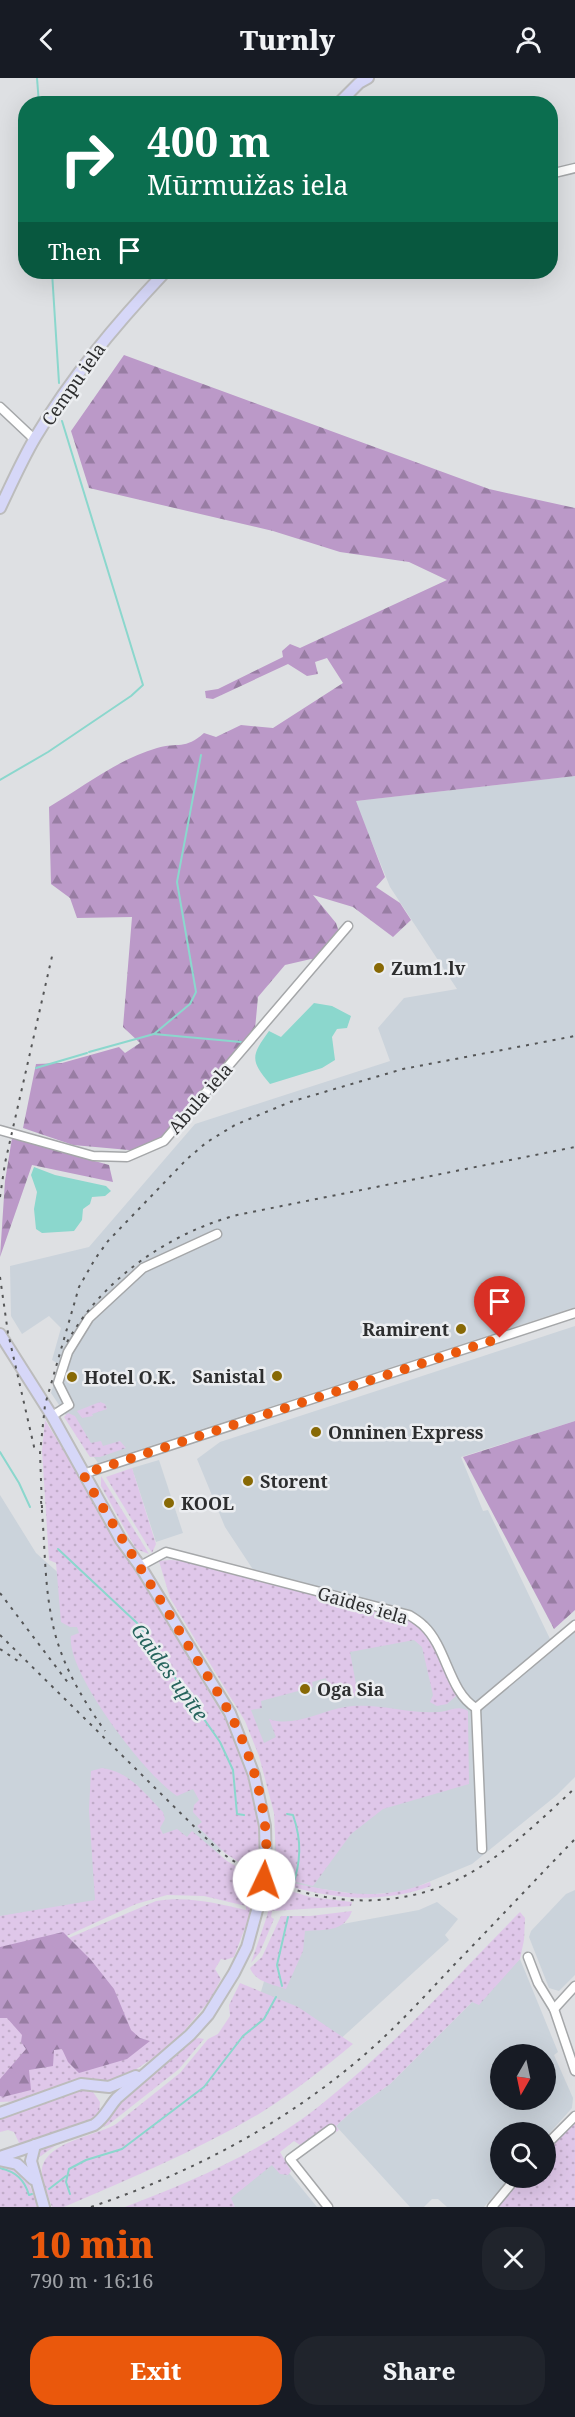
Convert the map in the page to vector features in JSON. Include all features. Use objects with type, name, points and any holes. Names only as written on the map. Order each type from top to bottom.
[{"type":"main road","points":[[346,96],[363,80]]},
{"type":"main road","name":"Cempu iela","points":[[0,508],[34,439],[72,382],[117,324],[159,279]]},
{"type":"main road","points":[[0,1334],[52,1416],[121,1539],[230,1713],[254,1775],[265,1826],[266,1850],[266,1869],[258,1913],[247,1947],[208,2015],[178,2047],[147,2071],[108,2108],[101,2121],[94,2126],[0,2158]]},
{"type":"main road","points":[[0,2113],[81,2084],[116,2086],[147,2071]]},
{"type":"main road","points":[[97,2086],[107,2098],[108,2108]]},
{"type":"main road","points":[[34,2145],[31,2161],[35,2182],[44,2207]]},
{"type":"main road","points":[[0,2158],[17,2164],[35,2182]]},
{"type":"street","points":[[558,172],[575,168]]},
{"type":"street","points":[[0,407],[34,439]]},
{"type":"street","name":"Abula iela","points":[[0,1130],[93,1156],[127,1157],[164,1141],[348,926]]},
{"type":"street","points":[[52,1416],[69,1405],[58,1383],[68,1352],[89,1318],[143,1268],[217,1234]]},
{"type":"street","points":[[83,1474],[575,1313]]},
{"type":"street","name":"Gaides iela","points":[[140,1566],[166,1552],[409,1615],[425,1626],[465,1702],[476,1708]]},
{"type":"street","points":[[482,1849],[476,1708],[575,1625]]},
{"type":"street","points":[[528,1957],[538,1983],[554,2009],[575,2071]]},
{"type":"street","points":[[554,2009],[575,1986]]},
{"type":"street","points":[[556,2135],[575,2116]]},
{"type":"street","points":[[328,2207],[290,2159],[331,2129]]},
{"type":"street","points":[[492,2207],[508,2188]]},
{"type":"shaded area","points":[[575,776],[575,1307],[98,1463],[51,1393],[60,1365],[52,1360],[61,1328],[49,1316],[22,1334],[11,1316],[10,1266],[89,1247],[195,1124],[390,1061],[378,1028],[404,998],[457,989],[390,887],[355,801]]},
{"type":"shaded area","points":[[314,1003],[332,1006],[351,1016],[347,1028],[337,1029],[332,1037],[335,1060],[322,1068],[270,1084],[256,1063],[256,1052],[259,1046],[269,1031],[281,1037]]},
{"type":"shaded area","points":[[34,1167],[55,1175],[106,1186],[111,1191],[105,1196],[92,1197],[90,1204],[83,1209],[82,1220],[74,1231],[42,1233],[36,1229],[34,1209],[37,1192],[31,1175]]},
{"type":"shaded area","points":[[575,1326],[575,1421],[461,1457],[483,1511],[488,1510],[551,1641],[575,1619],[575,1777],[557,1795],[472,1864],[414,1888],[400,1892],[362,1895],[274,1879],[276,1810],[265,1765],[246,1720],[254,1571],[225,1527],[197,1459],[220,1442]]},
{"type":"shaded area","points":[[100,1402],[105,1404],[107,1409],[92,1414],[93,1416],[82,1418],[77,1411]]},
{"type":"shaded area","points":[[68,1413],[75,1416],[91,1443],[101,1441],[103,1446],[120,1441],[126,1448],[100,1457],[90,1457],[64,1417]]},
{"type":"shaded area","points":[[45,1420],[236,1737],[247,1770],[258,1822],[257,1874],[225,1853],[197,1826],[202,1822],[193,1812],[194,1805],[199,1800],[193,1789],[177,1796],[163,1785],[110,1722],[81,1673],[73,1652],[71,1636],[79,1633],[77,1627],[70,1627],[61,1622],[56,1563],[49,1560],[42,1450]]},
{"type":"shaded area","points":[[159,1460],[183,1533],[156,1542],[132,1468]]},
{"type":"shaded area","points":[[132,1468],[156,1544],[152,1553],[106,1477]]},
{"type":"shaded area","points":[[101,1476],[149,1554],[136,1549],[101,1486]]},
{"type":"shaded area","points":[[0,1495],[36,1553],[135,1641],[225,1846],[199,1881],[0,1942]]},
{"type":"shaded area","points":[[159,1561],[185,1561],[405,1618],[422,1629],[433,1645],[456,1690],[456,1696],[447,1704],[437,1706],[430,1702],[433,1695],[422,1647],[414,1640],[350,1652],[358,1695],[332,1702],[326,1678],[312,1682],[313,1687],[261,1701],[262,1708],[251,1710],[264,1743],[276,1737],[269,1719],[297,1720],[336,1709],[357,1706],[426,1712],[464,1709],[468,1711],[469,1784],[383,1809],[351,1834],[313,1886],[277,1877],[274,1813],[259,1756],[245,1721],[170,1598]]},
{"type":"shaded area","points":[[102,1768],[112,1770],[129,1779],[163,1812],[165,1819],[160,1828],[163,1834],[177,1829],[187,1837],[192,1831],[227,1861],[256,1878],[251,1912],[234,1957],[221,1959],[215,1969],[221,1979],[210,2000],[179,2037],[159,2054],[117,2082],[82,2080],[20,2101],[0,2102],[0,1955],[43,1949],[156,1901],[190,1900],[246,1910],[246,1906],[204,1896],[167,1895],[136,1904],[60,1939],[0,1951],[0,1916],[95,1900],[89,1810],[91,1771]]},
{"type":"shaded area","points":[[274,1879],[333,1891],[370,1894],[409,1889],[430,1882],[431,1886],[412,1892],[372,1898],[333,1896],[293,1887],[274,1881]]},
{"type":"shaded area","points":[[274,1886],[310,1897],[352,1902],[351,1906],[272,1911],[271,1917],[274,1919],[260,1952],[251,1963],[267,1916]]},
{"type":"shaded area","points":[[575,1890],[575,1975],[559,1991],[549,1988],[529,1937],[531,1931],[566,1894]]},
{"type":"shaded area","points":[[437,1902],[458,1919],[445,1935],[449,1940],[302,2074],[260,1995],[281,1924],[337,1925],[419,1910]]},
{"type":"shaded area","points":[[352,1911],[344,1923],[339,1926],[326,1930],[305,1931],[303,1951],[286,1989],[265,1982],[252,1973],[250,1968],[262,1957],[281,1916],[310,1916]]},
{"type":"shaded area","points":[[520,1912],[525,1918],[520,1959],[479,2005],[472,2002],[390,2084],[351,2112],[336,2126],[339,2130],[336,2132],[330,2125],[300,2145],[294,2141],[280,2152],[291,2171],[288,2175],[280,2174],[272,2165],[231,2198],[235,2207],[125,2207],[228,2163],[301,2120],[400,2035]]},
{"type":"shaded area","points":[[520,1959],[555,2044],[490,2044],[490,2110],[556,2110],[556,2060],[573,2098],[572,2108],[556,2126],[556,2122],[490,2122],[490,2188],[501,2188],[484,2207],[447,2207],[438,2199],[432,2199],[424,2207],[410,2207],[336,2126],[351,2112],[390,2084],[472,2002]]},
{"type":"shaded area","points":[[240,1983],[298,2007],[353,2044],[286,2096],[238,2126],[189,2151],[64,2207],[52,2207],[42,2175],[43,2164],[49,2155],[70,2142],[116,2124],[180,2073],[208,2039],[218,2034],[230,2016],[229,2005]]},
{"type":"shaded area","points":[[204,2039],[179,2069],[108,2125],[59,2143],[41,2156],[34,2158],[41,2148],[101,2126],[124,2096],[177,2055],[191,2040]]},
{"type":"shaded area","points":[[83,2089],[93,2092],[100,2102],[99,2114],[91,2120],[20,2145],[14,2132],[8,2130],[0,2132],[0,2117]]},
{"type":"shaded area","points":[[575,2120],[575,2207],[495,2207],[512,2188],[556,2188],[556,2140]]},
{"type":"shaded area","points":[[271,2151],[317,2207],[196,2207]]},
{"type":"shaded area","points":[[0,2163],[15,2168],[21,2173],[29,2184],[38,2207],[0,2207]]},
{"type":"green space","points":[[124,355],[489,489],[575,508],[575,776],[356,801],[385,877],[376,887],[400,903],[411,920],[393,937],[353,907],[313,895],[336,923],[342,941],[321,963],[311,959],[285,965],[258,997],[255,1029],[163,1138],[140,1151],[73,1145],[23,1128],[36,1064],[62,1063],[119,1047],[125,1053],[140,1043],[123,1027],[132,917],[77,918],[70,898],[51,884],[49,807],[115,766],[157,748],[186,744],[204,733],[216,737],[241,725],[273,728],[343,683],[327,658],[315,662],[318,674],[307,676],[288,664],[213,699],[206,698],[205,691],[218,689],[283,657],[282,651],[290,644],[300,648],[447,580],[409,562],[340,552],[273,531],[89,488],[71,431]]},
{"type":"green space","points":[[12,1138],[109,1165],[113,1182],[32,1165],[0,1257],[5,1181]]},
{"type":"green space","points":[[575,1421],[575,1610],[554,1629],[463,1457]]},
{"type":"green space","points":[[63,1932],[91,1960],[114,1989],[131,2030],[140,2038],[150,2041],[127,2059],[79,2073],[68,2062],[62,2049],[54,2050],[53,2066],[29,2070],[31,2090],[0,2096],[0,2079],[26,2049],[21,2042],[22,2035],[7,2018],[0,2018],[0,1947]]},
{"type":"waterway","points":[[37,78],[38,96]]},
{"type":"waterway","points":[[52,279],[59,383]]},
{"type":"waterway","points":[[0,780],[48,752],[131,696],[143,685],[62,421]]},
{"type":"waterway","points":[[201,755],[177,882],[196,992],[190,1004],[154,1034],[241,1042]]},
{"type":"waterway","points":[[89,1052],[154,1034]]},
{"type":"waterway","points":[[36,1068],[87,1053]]},
{"type":"waterway","name":"Gaides upīte","points":[[0,1452],[19,1483],[30,1507]]},
{"type":"waterway","name":"Gaides upīte","points":[[58,1549],[137,1623],[220,1742],[233,1770],[237,1814],[244,1815]]},
{"type":"waterway","name":"Gaides upīte","points":[[287,1814],[293,1815],[299,1843],[299,1860],[292,1888]]},
{"type":"waterway","name":"Gaides upīte","points":[[282,1986],[277,1965],[288,1917]]},
{"type":"waterway","name":"Gaides upīte","points":[[70,2194],[66,2182],[69,2169],[86,2160],[122,2149],[204,2087],[243,2036],[264,2019],[276,1997]]},
{"type":"waterway","points":[[0,2168],[19,2177],[29,2195],[32,2194]]},
{"type":"waterway","points":[[49,2189],[66,2176]]},
{"type":"railway","points":[[0,1197],[5,1163],[53,952]]},
{"type":"railway","points":[[42,1508],[40,1453],[45,1405],[79,1287],[108,1241],[187,1159],[207,1142],[235,1125],[290,1102],[403,1069],[575,1036]]},
{"type":"railway","points":[[67,1342],[82,1319],[118,1279],[162,1247],[211,1223],[237,1215],[575,1147]]},
{"type":"railway","points":[[0,1277],[8,1333],[35,1451]]},
{"type":"railway","points":[[41,1501],[47,1587],[54,1631],[71,1676],[105,1731]]},
{"type":"railway","points":[[0,1593],[69,1684]]},
{"type":"railway","points":[[0,1635],[218,1850],[246,1869],[309,1894],[342,1899],[375,1900],[408,1896],[441,1887],[472,1872],[500,1854],[575,1788]]},
{"type":"railway","points":[[0,1649],[18,1661]]},
{"type":"railway","points":[[91,2207],[197,2164],[263,2128],[326,2086],[394,2028],[575,1839]]},
{"type":"place","name":"Zum1.lv","points":[[379,968]]},
{"type":"place","name":"Ramirent","points":[[461,1329]]},
{"type":"place","name":"Sanistal","points":[[277,1376]]},
{"type":"place","name":"Hotel O.K.","points":[[72,1377]]},
{"type":"place","name":"Onninen Express","points":[[316,1432]]},
{"type":"place","name":"Storent","points":[[248,1481]]},
{"type":"place","name":"KOOL","points":[[169,1503]]},
{"type":"place","name":"Oga Sia","points":[[305,1689]]},
{"type":"route","points":[[264,1880],[265,1826],[259,1796],[246,1752],[230,1713],[83,1474],[500,1338]]}]
